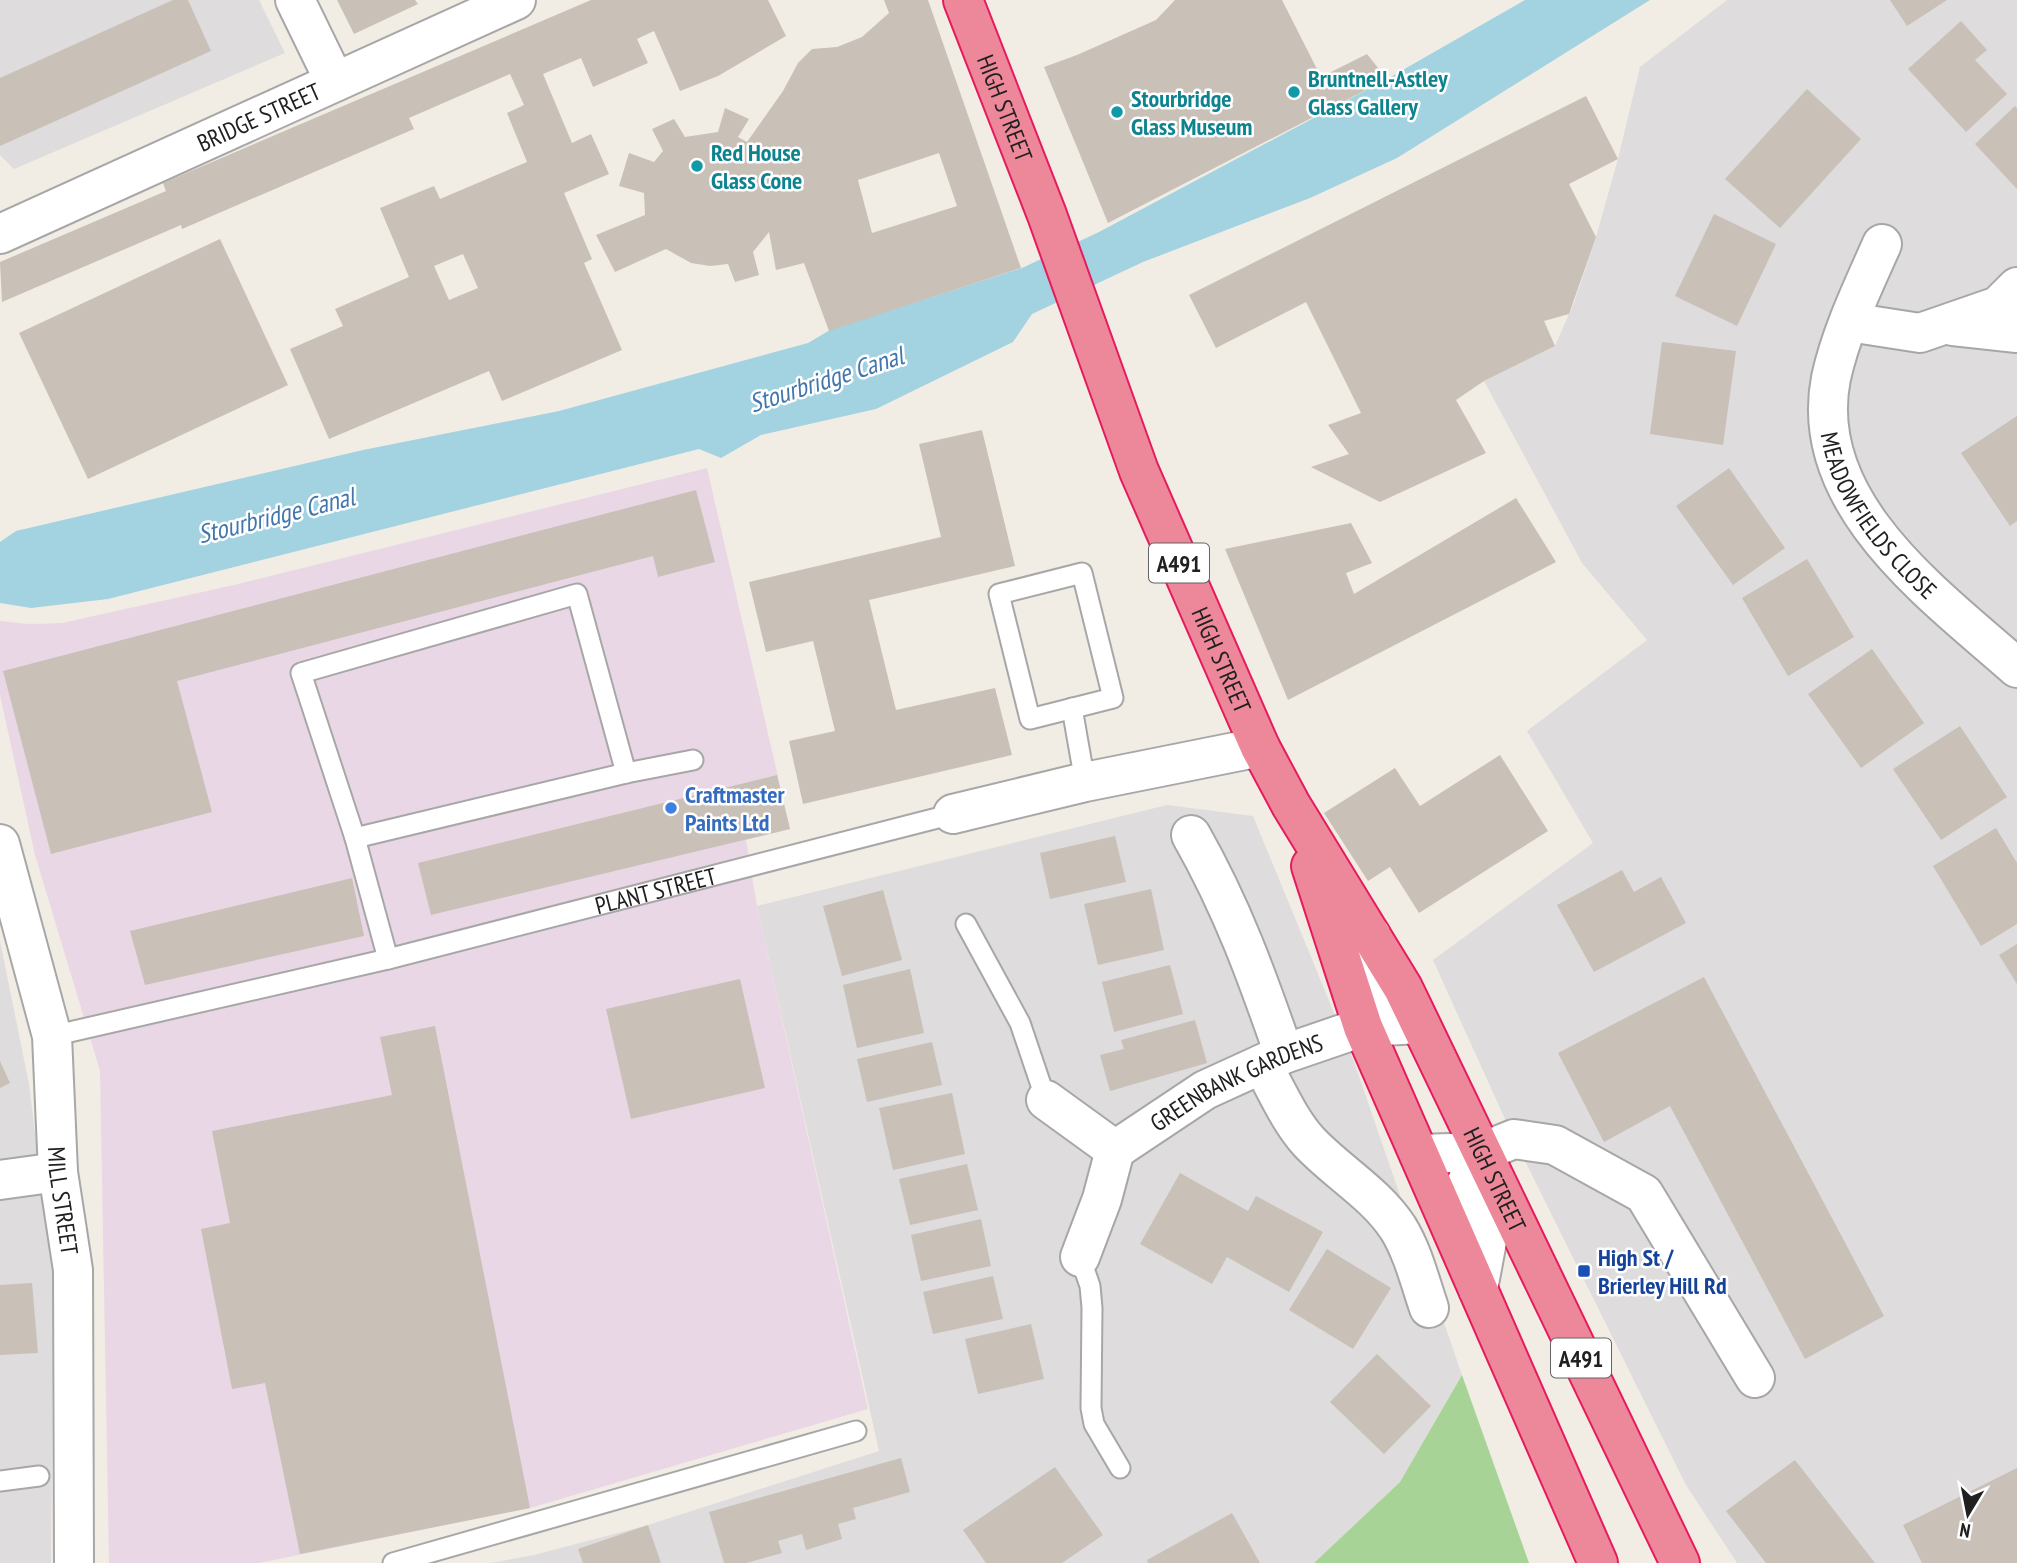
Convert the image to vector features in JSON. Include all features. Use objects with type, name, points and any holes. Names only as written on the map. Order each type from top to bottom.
[{"type":"highway","name":"HIGH STREET","points":[[963,0],[1047,215],[1139,471],[1260,747],[1291,804],[1403,988],[1680,1563]]},
{"type":"highway","name":"HIGH STREET","points":[[1291,804],[1363,1027],[1598,1563]]},
{"type":"street","points":[[295,0],[335,82]]},
{"type":"street","name":"BRIDGE STREET","points":[[0,234],[516,0]]},
{"type":"street","name":"MEADOWFIELDS CLOSE","points":[[1882,244],[1849,322],[1831,379],[1828,415],[1835,460],[1860,511],[1905,570],[2017,668]]},
{"type":"street","points":[[1849,322],[1920,333],[1998,306],[2017,287]]},
{"type":"street","points":[[1944,325],[2017,333]]},
{"type":"street","name":"PLANT STREET","points":[[953,814],[1085,782],[1260,747]]},
{"type":"street","points":[[1191,835],[1218,883],[1250,957],[1273,1059],[1295,1122],[1307,1140],[1366,1193],[1397,1227],[1409,1248],[1429,1308]]},
{"type":"street","name":"MILL STREET","points":[[0,844],[52,1036],[58,1172],[73,1270],[74,1563]]},
{"type":"street","points":[[1363,1027],[1380,1005],[1365,968],[1371,935]]},
{"type":"street","name":"GREENBANK GARDENS","points":[[1115,1150],[1205,1090],[1273,1059],[1363,1027],[1420,1024]]},
{"type":"street","points":[[1046,1100],[1115,1150],[1102,1199],[1080,1257]]},
{"type":"street","points":[[1419,1154],[1482,1152],[1514,1139],[1555,1146],[1644,1194],[1755,1378]]},
{"type":"street","points":[[1478,1289],[1487,1241],[1465,1186],[1482,1152]]},
{"type":"street","points":[[0,1180],[58,1172]]},
{"type":"lane","points":[[1082,573],[1113,698],[1072,708],[1030,719],[999,594],[1082,573]]},
{"type":"lane","points":[[388,959],[355,838],[301,673],[577,594],[626,773]]},
{"type":"lane","points":[[1072,708],[1085,782]]},
{"type":"lane","points":[[355,838],[626,773],[693,760]]},
{"type":"lane","name":"PLANT STREET","points":[[52,1036],[388,959],[953,814]]},
{"type":"lane","points":[[966,924],[1020,1023],[1046,1100]]},
{"type":"lane","points":[[1080,1257],[1090,1286],[1092,1308],[1091,1408],[1094,1424],[1120,1468]]},
{"type":"lane","points":[[393,1563],[856,1431]]},
{"type":"lane","points":[[0,1481],[39,1476]]},
{"type":"shaded area","points":[[0,0],[259,0],[285,53],[14,169],[0,155]]},
{"type":"shaded area","points":[[1727,0],[2017,0],[2017,1563],[1737,1563],[1686,1485],[1514,1139],[1433,960],[1593,843],[1527,731],[1647,640],[1582,563],[1484,381],[1555,346],[1575,300],[1596,237],[1640,67]]},
{"type":"shaded area","points":[[707,468],[790,829],[746,840],[757,906],[868,1409],[530,1508],[259,1563],[109,1563],[100,1071],[35,855],[0,695],[0,621],[62,623],[234,585]]},
{"type":"shaded area","points":[[1167,805],[1253,816],[1353,1059],[1462,1375],[1400,1482],[1314,1563],[491,1563],[534,1555],[648,1525],[879,1451],[757,906]]},
{"type":"shaded area","points":[[0,941],[29,1084],[53,1280],[51,1563],[0,1563]]},
{"type":"green space","points":[[1462,1375],[1529,1563],[1314,1563],[1400,1482]]},
{"type":"water","name":"Stourbridge Canal","points":[[1525,0],[1650,0],[1397,158],[1310,198],[1143,262],[1032,314],[1013,342],[876,409],[761,435],[721,458],[699,449],[108,599],[31,608],[0,603],[0,542],[16,531],[363,450],[559,411],[808,343],[830,330],[1022,268],[1099,232],[1387,79]]},
{"type":"building","points":[[173,0],[188,0],[211,51],[0,146],[0,78]]},
{"type":"building","points":[[337,0],[415,0],[418,4],[354,34]]},
{"type":"building","points":[[591,0],[768,0],[786,36],[718,76],[680,91],[654,31],[637,39],[648,63],[593,87],[581,58],[543,74],[572,143],[591,134],[609,174],[564,193],[592,259],[584,263],[622,350],[502,401],[489,371],[329,439],[290,349],[343,326],[335,309],[409,277],[380,208],[434,186],[440,199],[527,162],[507,113],[524,105],[510,74],[409,118],[414,129],[182,229],[181,225],[2,302],[0,262],[166,191],[163,183]],"holes":[[[463,254],[478,288],[449,300],[434,266]]]},
{"type":"building","name":"Red House Glass Cone","points":[[884,0],[928,0],[1021,268],[829,331],[804,263],[776,270],[769,232],[753,252],[759,275],[735,282],[728,264],[710,266],[691,263],[666,249],[615,272],[596,235],[645,215],[644,193],[619,186],[629,153],[654,162],[663,151],[652,129],[674,119],[685,137],[718,132],[725,108],[749,119],[738,137],[747,142],[783,91],[798,63],[812,49],[837,47],[862,37],[889,13]],"holes":[[[939,153],[957,206],[872,233],[858,180]]]},
{"type":"building","points":[[1175,0],[1282,0],[1321,77],[1367,54],[1387,79],[1108,223],[1044,67],[1156,20]]},
{"type":"building","points":[[1890,0],[1947,0],[1907,26]]},
{"type":"building","points":[[1961,21],[1987,50],[1975,60],[2007,94],[1966,132],[1908,69]]},
{"type":"building","points":[[1807,89],[1861,139],[1780,228],[1725,179]]},
{"type":"building","points":[[1586,96],[1618,159],[1569,184],[1596,237],[1569,314],[1544,321],[1555,346],[1484,381],[1456,400],[1486,453],[1380,502],[1311,467],[1349,454],[1328,425],[1361,413],[1306,302],[1216,348],[1189,295]]},
{"type":"building","points":[[2015,106],[2017,108],[2017,189],[1975,144]]},
{"type":"building","points":[[1714,214],[1776,244],[1737,326],[1675,296]]},
{"type":"building","points":[[220,239],[288,385],[88,479],[19,333]]},
{"type":"building","points":[[1662,342],[1736,351],[1723,445],[1650,434]]},
{"type":"building","points":[[2017,416],[2017,521],[2010,526],[1961,453]]},
{"type":"building","points":[[982,430],[1015,566],[869,600],[896,710],[995,688],[1012,755],[803,804],[789,741],[835,731],[813,641],[766,652],[749,582],[941,537],[919,444]]},
{"type":"building","points":[[1729,468],[1785,548],[1733,585],[1676,506]]},
{"type":"building","points":[[696,490],[715,562],[658,577],[653,556],[177,681],[212,812],[51,854],[3,671]]},
{"type":"building","points":[[1516,498],[1556,562],[1288,700],[1225,549],[1351,523],[1372,563],[1346,573],[1354,594]]},
{"type":"building","points":[[1807,559],[1854,637],[1788,676],[1742,598]]},
{"type":"building","points":[[1872,649],[1924,723],[1861,768],[1808,694]]},
{"type":"building","points":[[1960,726],[2007,797],[1941,840],[1893,769]]},
{"type":"building","points":[[1500,755],[1548,831],[1419,913],[1390,867],[1368,881],[1324,813],[1395,768],[1420,806]]},
{"type":"building","points":[[777,775],[790,829],[431,915],[418,863]]},
{"type":"building","points":[[1996,828],[2017,863],[2017,924],[1981,946],[1933,866]]},
{"type":"building","points":[[1115,836],[1126,882],[1050,899],[1040,853]]},
{"type":"building","points":[[1622,870],[1634,892],[1661,877],[1686,923],[1594,972],[1557,905]]},
{"type":"building","points":[[352,878],[364,936],[145,985],[130,931]]},
{"type":"building","points":[[1151,889],[1164,950],[1098,965],[1084,904]]},
{"type":"building","points":[[883,890],[902,960],[842,976],[823,906]]},
{"type":"building","points":[[2017,944],[2017,984],[1999,955]]},
{"type":"building","points":[[1170,965],[1183,1014],[1114,1032],[1102,982]]},
{"type":"building","points":[[910,969],[924,1033],[857,1048],[843,985]]},
{"type":"building","points":[[1704,977],[1884,1316],[1805,1359],[1670,1106],[1604,1142],[1558,1053]]},
{"type":"building","points":[[740,979],[765,1088],[631,1119],[606,1009]]},
{"type":"building","points":[[1195,1020],[1207,1063],[1110,1091],[1100,1055],[1124,1049],[1121,1040]]},
{"type":"building","points":[[435,1026],[530,1508],[300,1554],[265,1383],[232,1389],[201,1229],[230,1223],[212,1131],[392,1095],[380,1037]]},
{"type":"building","points":[[932,1042],[942,1085],[867,1102],[857,1059]]},
{"type":"building","points":[[0,1061],[10,1083],[0,1088]]},
{"type":"building","points":[[952,1093],[965,1154],[893,1170],[879,1108]]},
{"type":"building","points":[[967,1164],[978,1210],[910,1225],[899,1179]]},
{"type":"building","points":[[1180,1173],[1248,1211],[1256,1196],[1323,1232],[1289,1292],[1227,1257],[1212,1284],[1140,1244]]},
{"type":"building","points":[[981,1219],[991,1266],[921,1281],[911,1235]]},
{"type":"building","points":[[1327,1249],[1391,1288],[1353,1349],[1289,1310]]},
{"type":"building","points":[[993,1276],[1003,1319],[933,1334],[923,1292]]},
{"type":"building","points":[[32,1283],[38,1353],[0,1355],[0,1285]]},
{"type":"building","points":[[1031,1324],[1044,1379],[978,1394],[965,1339]]},
{"type":"building","points":[[1377,1354],[1431,1406],[1384,1454],[1330,1402]]},
{"type":"building","points":[[901,1458],[910,1492],[853,1508],[856,1519],[838,1524],[842,1539],[806,1550],[802,1534],[778,1541],[782,1553],[746,1563],[724,1563],[709,1512]]},
{"type":"building","points":[[1795,1460],[1875,1563],[1766,1563],[1726,1511]]},
{"type":"building","points":[[1055,1467],[1103,1535],[1062,1563],[986,1563],[963,1530]]},
{"type":"building","points":[[2017,1468],[2017,1563],[1922,1563],[1903,1525]]},
{"type":"building","points":[[1232,1513],[1260,1563],[1148,1563],[1147,1560]]},
{"type":"building","points":[[648,1525],[661,1563],[583,1563],[578,1549]]},
{"type":"place","name":"Bruntnell-Astley Glass Gallery","points":[[1294,92]]},
{"type":"place","name":"Stourbridge Glass Museum","points":[[1117,112]]},
{"type":"place","name":"Red House Glass Cone","points":[[697,166]]},
{"type":"place","name":"Craftmaster Paints Ltd","points":[[671,808]]},
{"type":"place","name":"High St / Brierley Hill Rd","points":[[1584,1271]]}]
